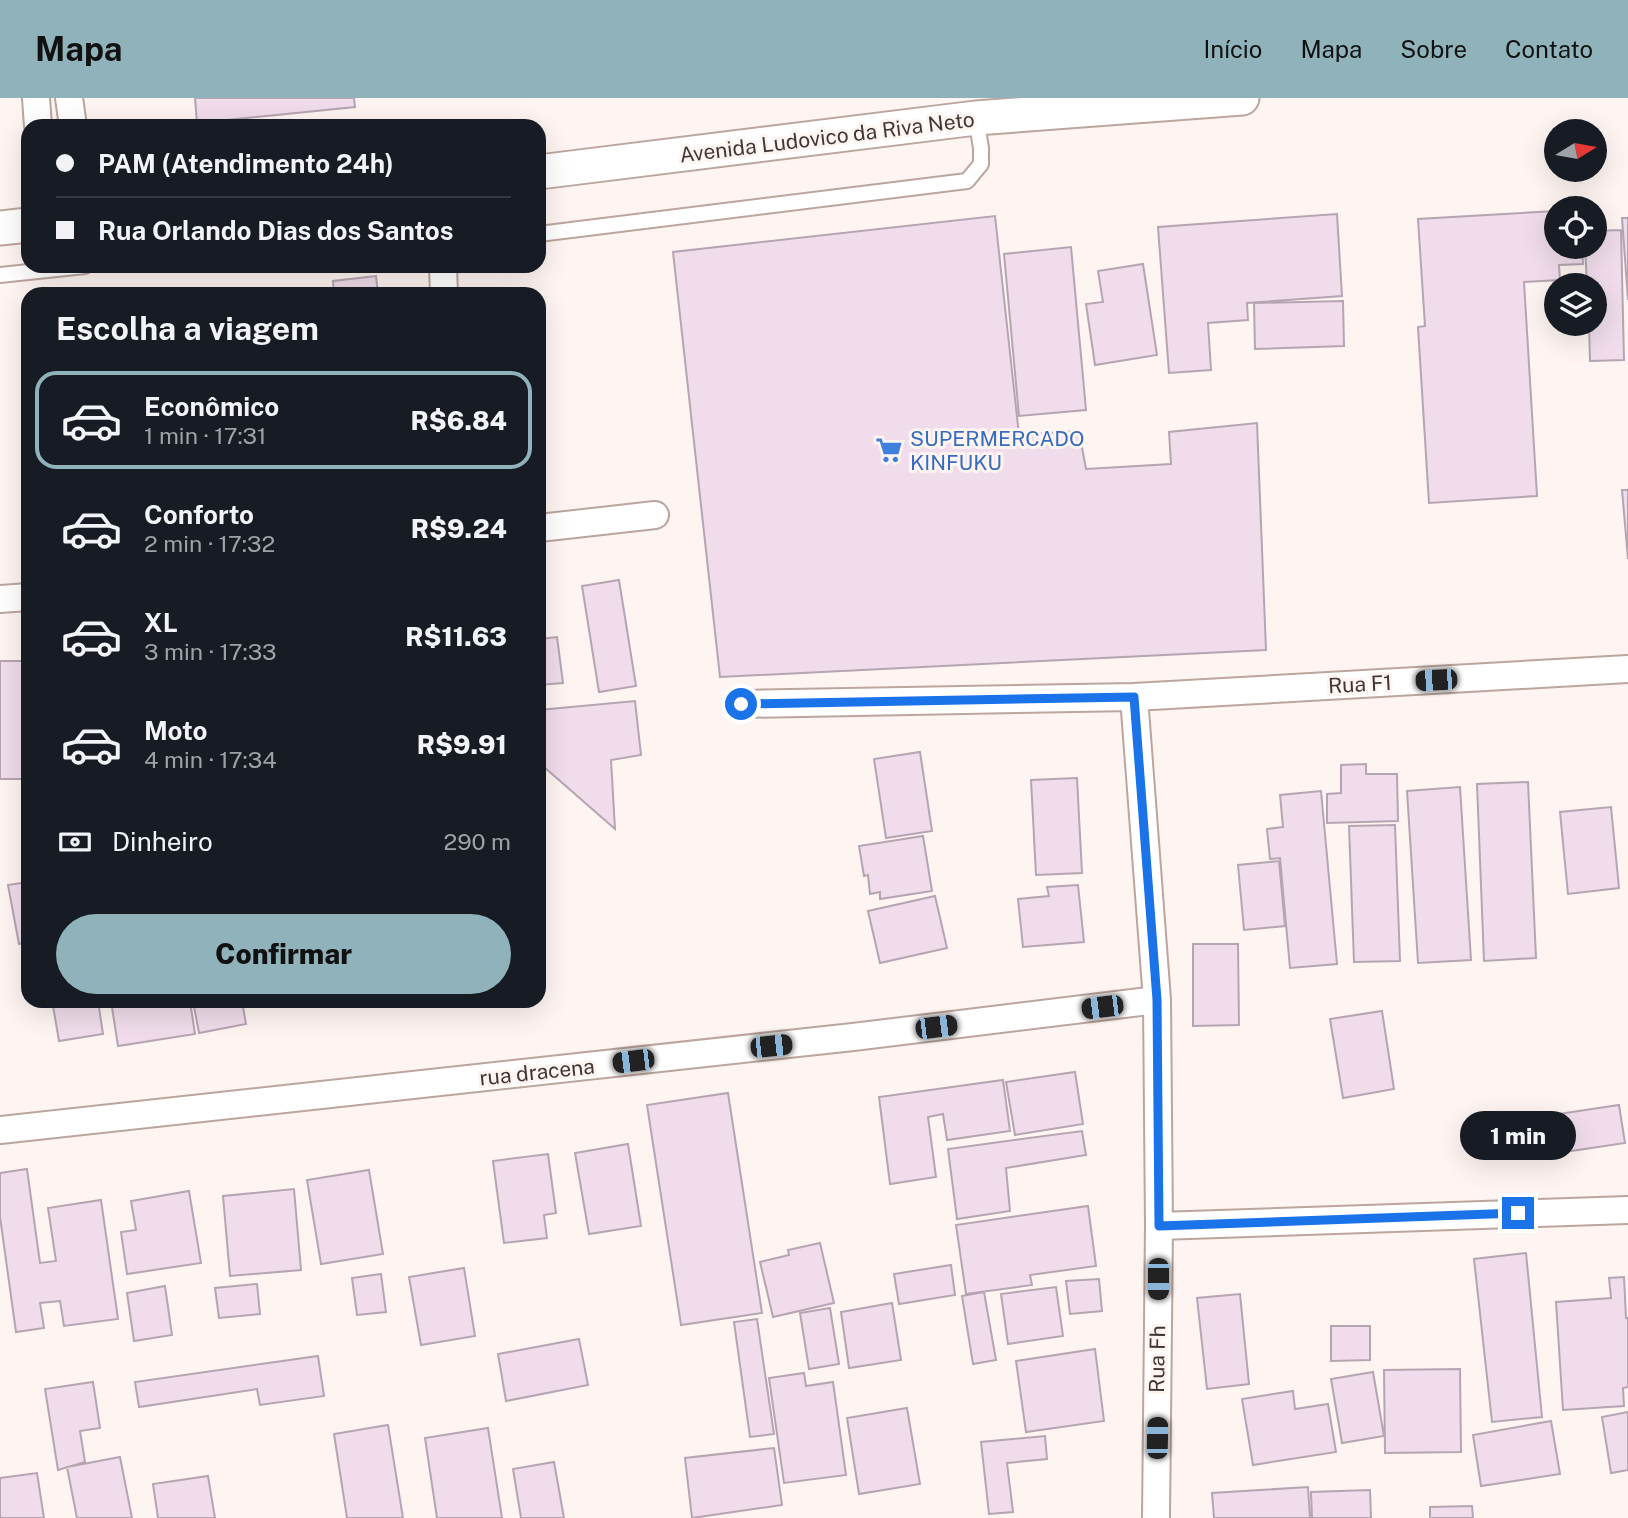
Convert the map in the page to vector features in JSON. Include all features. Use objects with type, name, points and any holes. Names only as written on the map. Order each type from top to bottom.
[{"type":"street","points":[[36,98],[38,119]]},
{"type":"street","points":[[69,98],[72,119]]},
{"type":"street","name":"Avenida Ludovico da Riva Neto","points":[[546,171],[976,118],[1242,98]]},
{"type":"street","points":[[0,228],[21,226]]},
{"type":"street","points":[[546,527],[655,515]]},
{"type":"street","points":[[0,599],[21,598]]},
{"type":"street","name":"Rua F1","points":[[741,704],[1134,697],[1628,669]]},
{"type":"street","name":"Rua Fh","points":[[1134,697],[1157,1000],[1159,1226],[1156,1518]]},
{"type":"street","name":"rua dracena","points":[[0,1130],[826,1040],[1157,1000]]},
{"type":"street","points":[[1159,1226],[1628,1210]]},
{"type":"lane","points":[[546,233],[967,181],[981,164],[976,118]]},
{"type":"lane","points":[[0,275],[21,272]]},
{"type":"building","points":[[195,98],[354,98],[355,107],[236,119],[197,119]]},
{"type":"building","points":[[1544,212],[1544,259],[1583,259],[1583,264],[1559,265],[1560,273],[1544,273],[1544,281],[1524,282],[1537,496],[1429,503],[1418,327],[1425,326],[1418,219]]},
{"type":"building","points":[[1337,214],[1342,296],[1247,303],[1248,320],[1208,323],[1211,370],[1169,373],[1158,227]]},
{"type":"building","name":"SUPERMERCADO KINFUKU","points":[[995,216],[1019,435],[1079,431],[1086,469],[1171,464],[1169,432],[1257,423],[1266,650],[720,677],[673,252]]},
{"type":"building","points":[[1622,218],[1628,218],[1628,300]]},
{"type":"building","points":[[1621,230],[1624,360],[1590,361],[1589,336],[1607,336],[1607,273],[1586,273],[1586,259],[1607,259],[1607,231]]},
{"type":"building","points":[[1071,247],[1086,410],[1019,416],[1004,254]]},
{"type":"building","points":[[1143,264],[1157,355],[1095,365],[1086,304],[1103,302],[1098,271]]},
{"type":"building","points":[[376,276],[377,287],[333,287],[333,281]]},
{"type":"building","points":[[1343,301],[1344,346],[1255,349],[1254,303]]},
{"type":"building","points":[[1622,490],[1628,490],[1628,559]]},
{"type":"building","points":[[619,580],[636,686],[599,692],[582,586]]},
{"type":"building","points":[[557,637],[563,683],[546,684],[546,638]]},
{"type":"building","points":[[0,661],[21,661],[21,779],[0,779]]},
{"type":"building","points":[[635,701],[641,755],[611,760],[615,829],[546,769],[546,709]]},
{"type":"building","points":[[920,752],[932,831],[886,838],[874,759]]},
{"type":"building","points":[[1366,764],[1366,774],[1397,774],[1398,821],[1327,823],[1327,794],[1341,793],[1341,765]]},
{"type":"building","points":[[1077,778],[1082,873],[1036,875],[1031,780]]},
{"type":"building","points":[[1528,782],[1536,958],[1484,961],[1477,784]]},
{"type":"building","points":[[1460,787],[1471,960],[1418,963],[1407,791]]},
{"type":"building","points":[[1321,791],[1337,964],[1290,968],[1280,858],[1270,859],[1267,829],[1283,827],[1280,795]]},
{"type":"building","points":[[1611,807],[1619,888],[1568,894],[1560,812]]},
{"type":"building","points":[[1395,825],[1400,961],[1354,962],[1349,826]]},
{"type":"building","points":[[923,836],[932,891],[880,899],[880,892],[870,894],[868,875],[864,876],[859,846]]},
{"type":"building","points":[[1279,861],[1285,926],[1244,930],[1238,865]]},
{"type":"building","points":[[21,883],[19,944],[8,885]]},
{"type":"building","points":[[1078,885],[1084,942],[1023,947],[1018,899],[1049,896],[1047,887]]},
{"type":"building","points":[[935,896],[947,948],[880,963],[868,911]]},
{"type":"building","points":[[1193,944],[1238,944],[1239,1025],[1193,1026]]},
{"type":"building","points":[[53,1008],[99,1008],[103,1034],[59,1041]]},
{"type":"building","points":[[112,1008],[191,1008],[195,1034],[118,1046]]},
{"type":"building","points":[[194,1008],[243,1008],[246,1024],[199,1033]]},
{"type":"building","points":[[1382,1011],[1394,1089],[1343,1098],[1330,1019]]},
{"type":"building","points":[[1075,1072],[1083,1124],[1015,1135],[1006,1082]]},
{"type":"building","points":[[1003,1080],[1010,1131],[947,1140],[943,1114],[928,1117],[936,1177],[890,1184],[879,1097]]},
{"type":"building","points":[[728,1093],[762,1313],[681,1325],[647,1105]]},
{"type":"building","points":[[1619,1105],[1625,1143],[1551,1154],[1545,1116]]},
{"type":"building","points":[[1082,1131],[1086,1155],[1006,1168],[1010,1211],[957,1219],[948,1149]]},
{"type":"building","points":[[628,1144],[641,1226],[589,1234],[575,1153]]},
{"type":"building","points":[[548,1154],[556,1213],[544,1215],[547,1238],[504,1243],[493,1161]]},
{"type":"building","points":[[27,1169],[40,1263],[56,1261],[48,1208],[101,1200],[118,1319],[64,1326],[60,1301],[40,1303],[44,1328],[16,1332],[0,1217],[0,1173]]},
{"type":"building","points":[[369,1170],[383,1254],[321,1264],[307,1180]]},
{"type":"building","points":[[294,1189],[301,1270],[230,1276],[223,1196]]},
{"type":"building","points":[[189,1191],[201,1263],[127,1274],[121,1232],[136,1230],[131,1201]]},
{"type":"building","points":[[1088,1206],[1096,1266],[1030,1275],[1032,1285],[966,1294],[956,1225]]},
{"type":"building","points":[[820,1243],[834,1303],[773,1317],[760,1262],[789,1255],[788,1250]]},
{"type":"building","points":[[1526,1253],[1542,1417],[1492,1422],[1474,1259]]},
{"type":"building","points":[[951,1265],[955,1295],[899,1304],[894,1274]]},
{"type":"building","points":[[464,1268],[475,1336],[421,1345],[409,1277]]},
{"type":"building","points":[[381,1274],[386,1312],[357,1315],[352,1278]]},
{"type":"building","points":[[1624,1277],[1628,1318],[1628,1387],[1623,1388],[1624,1406],[1563,1410],[1556,1302],[1611,1298],[1609,1278]]},
{"type":"building","points":[[1099,1279],[1102,1311],[1070,1314],[1066,1281]]},
{"type":"building","points":[[257,1284],[260,1314],[219,1318],[215,1288]]},
{"type":"building","points":[[165,1286],[172,1335],[134,1341],[127,1293]]},
{"type":"building","points":[[1056,1287],[1063,1336],[1008,1344],[1001,1294]]},
{"type":"building","points":[[984,1292],[996,1360],[973,1364],[962,1296]]},
{"type":"building","points":[[1240,1294],[1249,1384],[1207,1389],[1197,1298]]},
{"type":"building","points":[[892,1303],[901,1360],[849,1368],[841,1312]]},
{"type":"building","points":[[830,1308],[839,1364],[809,1369],[800,1313]]},
{"type":"building","points":[[757,1319],[774,1434],[750,1437],[734,1322]]},
{"type":"building","points":[[1331,1326],[1370,1326],[1370,1360],[1331,1361]]},
{"type":"building","points":[[579,1339],[588,1385],[506,1401],[498,1354]]},
{"type":"building","points":[[1095,1349],[1104,1421],[1026,1432],[1016,1361]]},
{"type":"building","points":[[318,1356],[324,1396],[260,1405],[257,1389],[139,1407],[135,1382]]},
{"type":"building","points":[[1460,1369],[1461,1452],[1385,1453],[1384,1370]]},
{"type":"building","points":[[1373,1372],[1384,1436],[1342,1443],[1331,1379]]},
{"type":"building","points":[[804,1373],[806,1386],[833,1382],[846,1475],[784,1483],[769,1378]]},
{"type":"building","points":[[93,1382],[100,1428],[80,1431],[85,1462],[58,1470],[45,1389]]},
{"type":"building","points":[[1293,1391],[1295,1409],[1328,1404],[1336,1452],[1253,1465],[1242,1399]]},
{"type":"building","points":[[907,1408],[920,1484],[859,1494],[847,1418]]},
{"type":"building","points":[[1628,1412],[1628,1470],[1611,1473],[1602,1417]]},
{"type":"building","points":[[1551,1421],[1560,1474],[1481,1486],[1473,1435]]},
{"type":"building","points":[[388,1425],[403,1518],[347,1518],[334,1434]]},
{"type":"building","points":[[488,1428],[502,1518],[437,1518],[425,1438]]},
{"type":"building","points":[[1045,1436],[1047,1459],[1007,1463],[1013,1512],[989,1514],[981,1442]]},
{"type":"building","points":[[774,1448],[782,1505],[692,1518],[685,1458]]},
{"type":"building","points":[[120,1457],[132,1518],[77,1518],[67,1467]]},
{"type":"building","points":[[554,1462],[564,1518],[521,1518],[513,1469]]},
{"type":"building","points":[[37,1473],[44,1518],[0,1518],[0,1478]]},
{"type":"building","points":[[208,1476],[215,1518],[158,1518],[153,1484]]},
{"type":"building","points":[[1308,1487],[1310,1518],[1214,1518],[1212,1493]]},
{"type":"building","points":[[1370,1490],[1371,1518],[1312,1518],[1311,1492]]},
{"type":"building","points":[[1472,1506],[1473,1518],[1430,1518],[1430,1507]]},
{"type":"place","name":"SUPERMERCADO KINFUKU","points":[[889,450]]},
{"type":"route","points":[[741,704],[1134,697],[1157,1000],[1159,1226],[1518,1213]]}]
